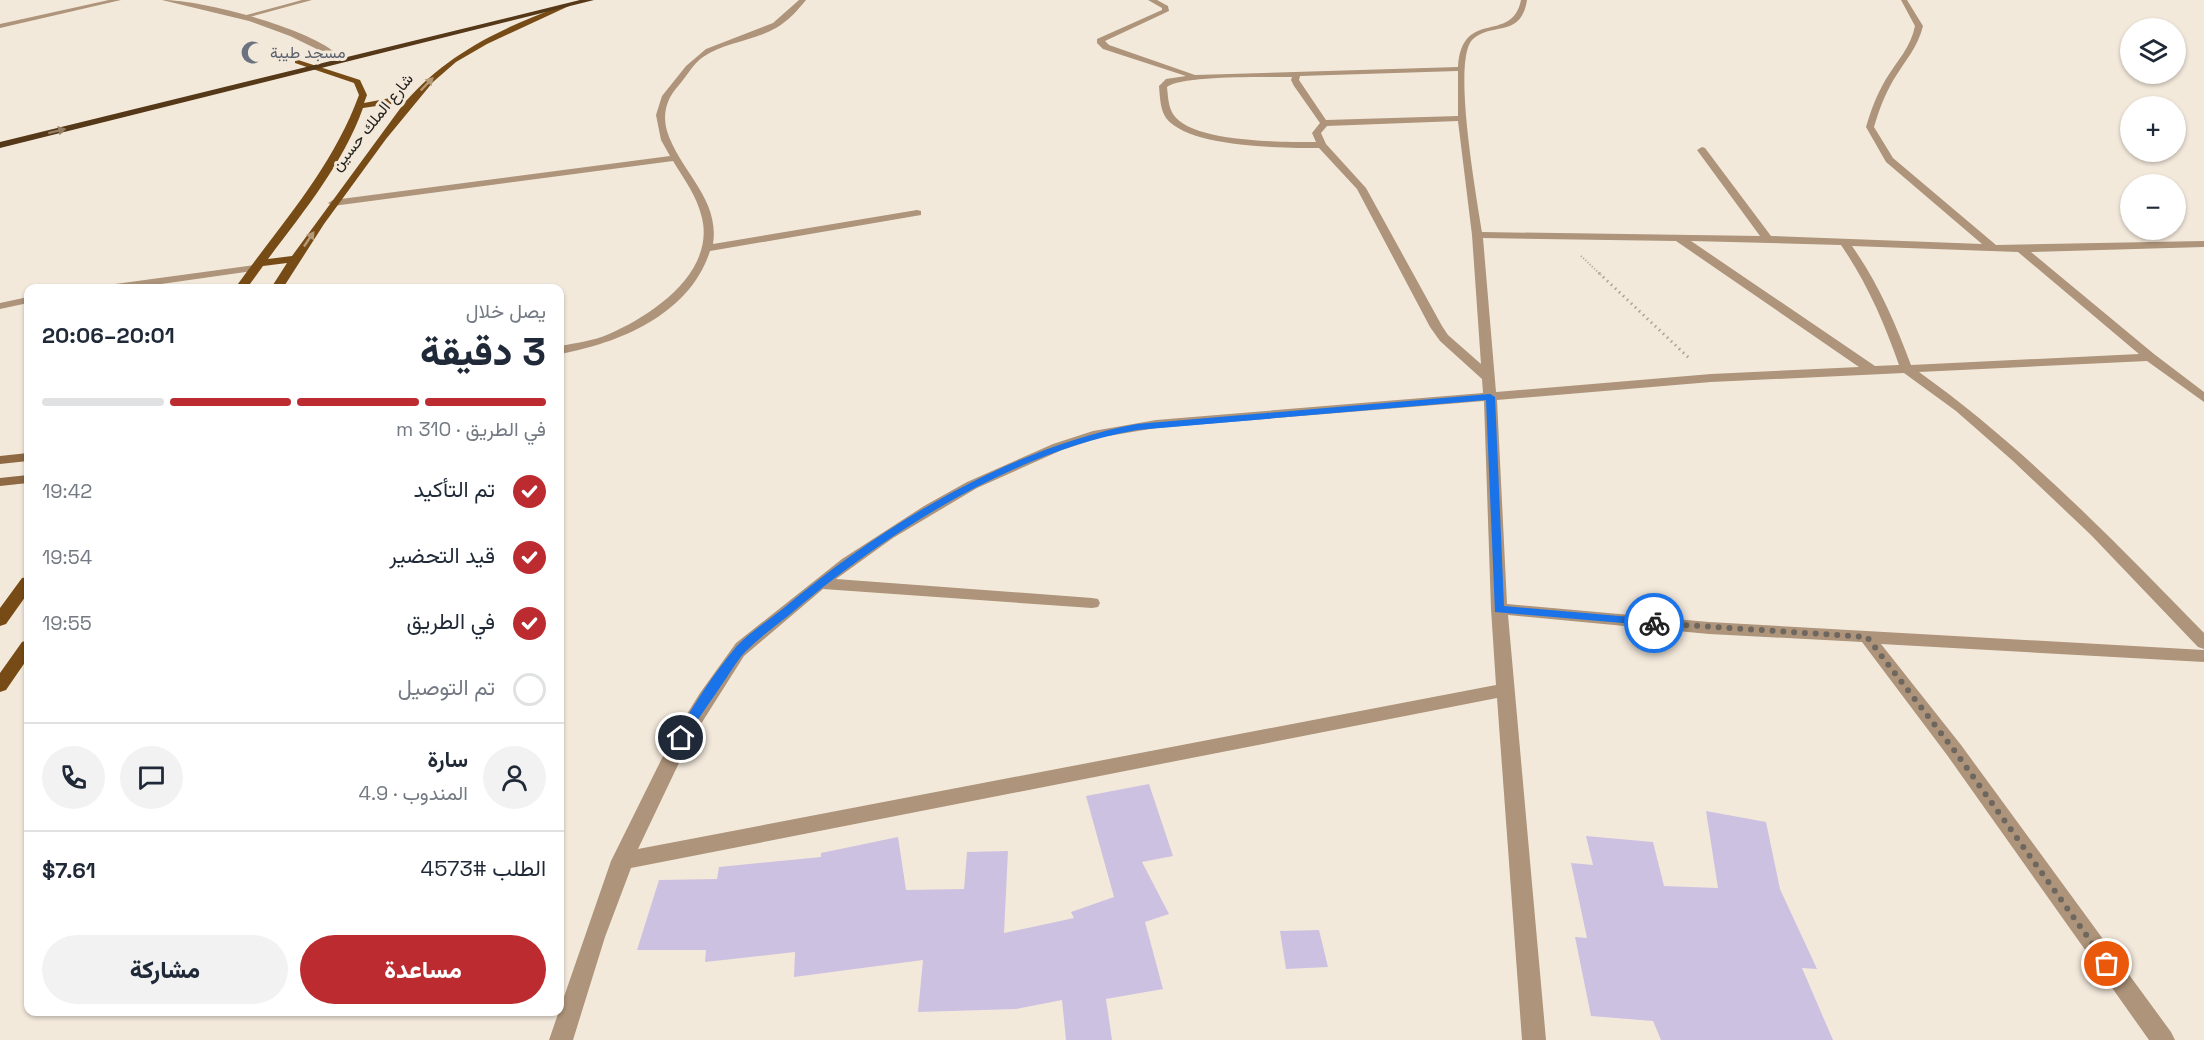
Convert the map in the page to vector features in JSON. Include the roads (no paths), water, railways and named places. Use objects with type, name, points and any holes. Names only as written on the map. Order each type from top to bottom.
[{"type":"highway","points":[[69,117],[332,53],[563,3],[590,0]]},
{"type":"highway","points":[[0,145],[563,3]]},
{"type":"main road","name":"شارع الملك حسين","points":[[280,284],[333,203],[407,104],[448,65],[563,3]]},
{"type":"main road","name":"شارع الملك حسين","points":[[244,284],[325,171],[353,122],[363,95],[357,82],[345,76],[298,62]]},
{"type":"main road","points":[[360,106],[390,101],[407,104]]},
{"type":"main road","points":[[256,266],[295,260]]},
{"type":"main road","points":[[0,460],[24,457]]},
{"type":"main road","points":[[0,482],[24,479]]},
{"type":"main road","points":[[0,620],[24,587]]},
{"type":"main road","points":[[0,686],[24,652]]},
{"type":"street","points":[[0,26],[118,0]]},
{"type":"street","points":[[165,0],[243,17],[314,43],[332,53]]},
{"type":"street","points":[[564,349],[611,338],[640,323],[665,306],[698,270],[709,248],[707,220],[701,198],[675,158],[664,134],[662,104],[667,94],[702,54],[776,25],[803,0]]},
{"type":"street","points":[[1151,0],[1166,7],[1165,11],[1100,41],[1106,47],[1197,77]]},
{"type":"street","points":[[1524,0],[1522,11],[1513,22],[1477,34],[1468,40],[1461,69],[1462,118],[1477,235],[1489,378],[1499,609],[1534,1040]]},
{"type":"street","points":[[1904,0],[1919,26],[1918,33],[1914,46],[1892,77],[1870,127],[1889,160],[1993,248]]},
{"type":"street","points":[[1322,145],[1247,142],[1190,130],[1179,124],[1169,113],[1165,104],[1163,86],[1169,81],[1197,77],[1461,69]]},
{"type":"street","points":[[1297,74],[1295,80],[1298,86],[1324,123]]},
{"type":"street","points":[[1462,118],[1324,123],[1316,133],[1322,145],[1361,188],[1436,327],[1444,338],[1489,378]]},
{"type":"street","points":[[1702,150],[1768,239]]},
{"type":"street","points":[[333,203],[675,158]]},
{"type":"street","points":[[709,248],[917,213]]},
{"type":"street","points":[[1477,235],[1768,239],[2020,249],[2204,245]]},
{"type":"street","points":[[1679,238],[1872,370]]},
{"type":"street","points":[[1844,242],[1863,269],[1888,318],[1906,368],[1961,408],[2018,458],[2096,532],[2204,643]]},
{"type":"street","points":[[2020,249],[2204,399]]},
{"type":"street","points":[[135,284],[256,266]]},
{"type":"street","points":[[0,306],[24,301]]},
{"type":"street","points":[[561,1040],[621,861],[662,772],[690,721],[741,650],[820,583],[890,535],[960,493],[1016,464],[1098,434],[1137,427],[1214,419],[1711,378],[2150,357]]},
{"type":"street","points":[[820,583],[1092,603]]},
{"type":"street","points":[[1499,609],[1709,628],[2204,656]]},
{"type":"street","points":[[1867,637],[1954,750],[2163,1040]]},
{"type":"street","points":[[621,861],[1505,690]]},
{"type":"lane","points":[[243,17],[309,0]]},
{"type":"place","name":"مسجد طيبة","points":[[252,52]]}]
